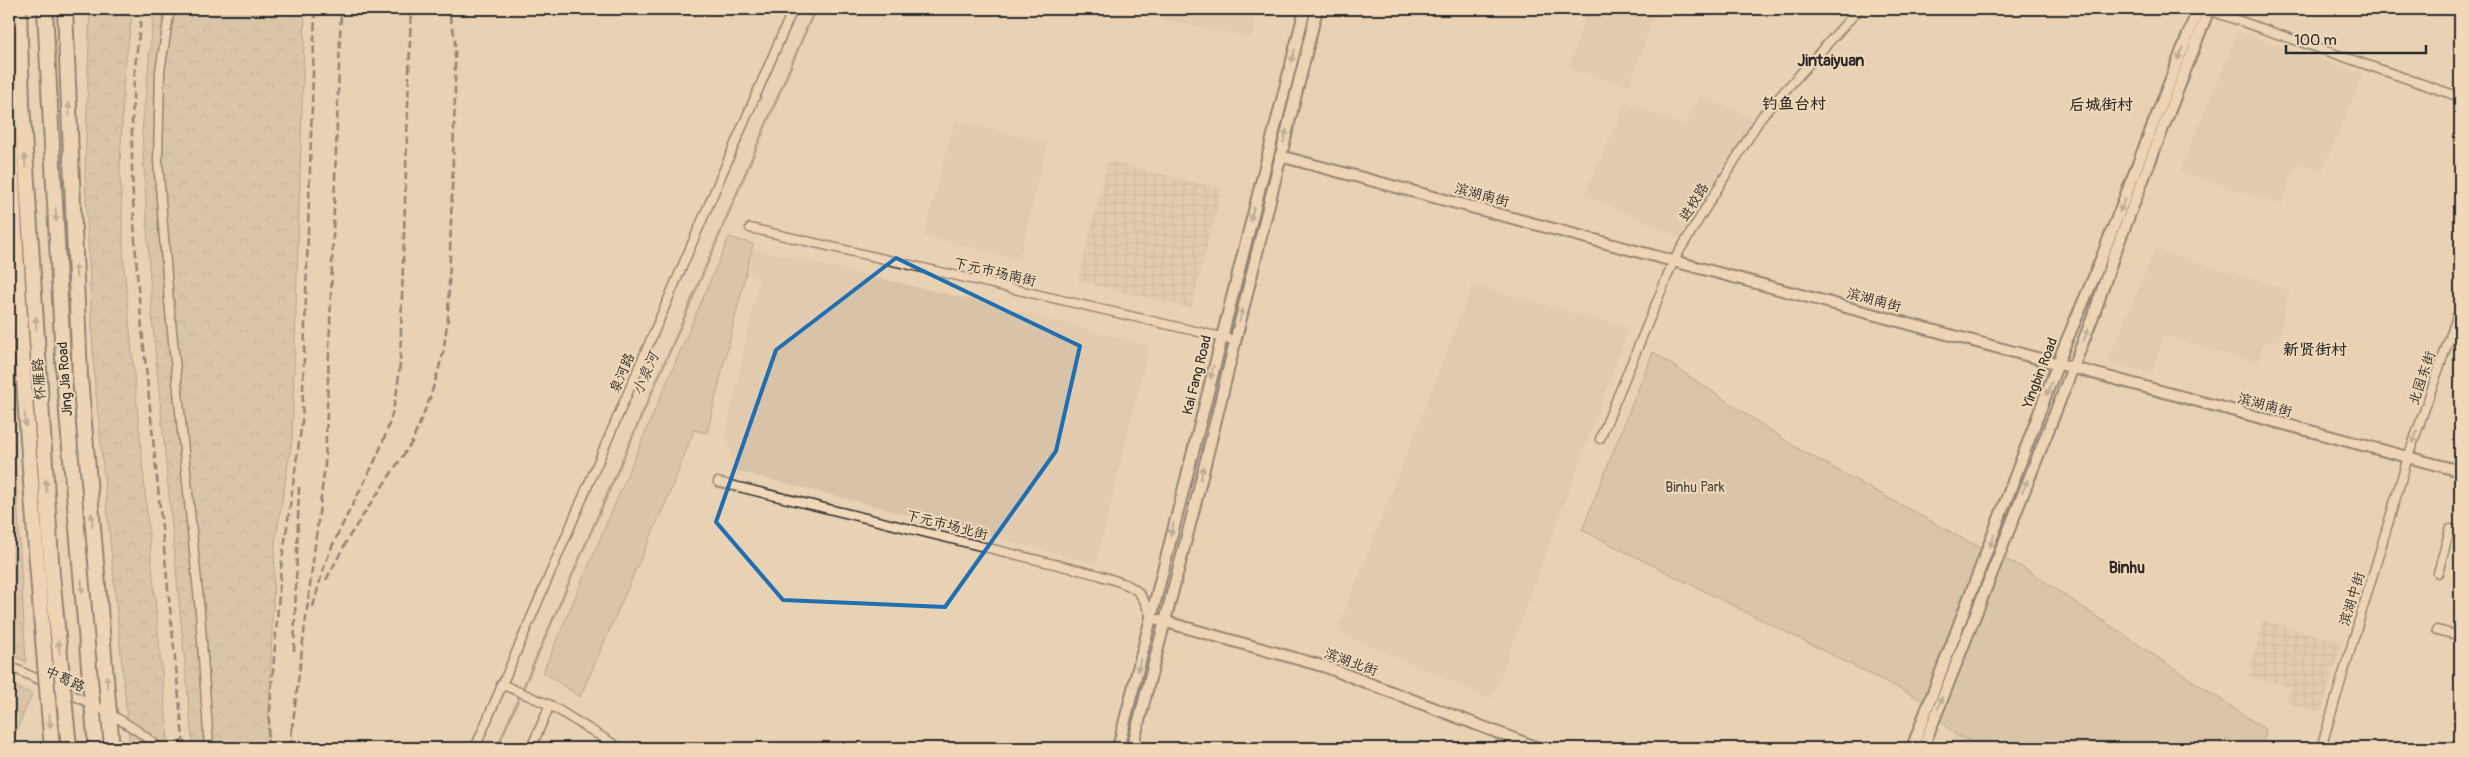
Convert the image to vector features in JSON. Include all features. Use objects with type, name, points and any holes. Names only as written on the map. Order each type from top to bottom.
[{"type":"highway","name":"怀雁路","points":[[19,9],[22,103],[52,575],[69,748]]},
{"type":"highway","name":"Jing Jia Road","points":[[45,9],[64,378],[96,748]]},
{"type":"highway","name":"Jing Jia Road","points":[[65,9],[80,377],[112,748]]},
{"type":"highway","name":"怀雁路","points":[[9,109],[18,315],[52,748]]},
{"type":"main road","name":"Kai Fang Road","points":[[1118,748],[1305,9]]},
{"type":"main road","name":"Kai Fang Road","points":[[1132,748],[1317,9]]},
{"type":"main road","name":"Yingbin Road","points":[[1912,748],[2058,364],[2205,9]]},
{"type":"main road","name":"Yingbin Road","points":[[1923,748],[2073,368],[2205,9]]},
{"type":"main road","name":"滨湖南街","points":[[1280,156],[2460,471]]},
{"type":"main road","name":"滨湖北街","points":[[1151,618],[1326,667],[1538,748]]},
{"type":"street","points":[[170,9],[160,71],[158,161],[170,311],[200,612],[209,748]]},
{"type":"street","name":"泉河路","points":[[475,748],[793,9]]},
{"type":"street","name":"进校路","points":[[1600,439],[1674,260],[1762,116],[1859,9]]},
{"type":"street","points":[[2205,9],[2460,97]]},
{"type":"street","name":"下元市场南街","points":[[750,228],[1234,340]]},
{"type":"street","name":"北园东街","points":[[2408,457],[2460,308]]},
{"type":"street","name":"滨湖中街","points":[[2321,748],[2408,457]]},
{"type":"street","name":"下元市场北街","points":[[718,482],[1099,575],[1140,592],[1144,596],[1151,618]]},
{"type":"street","points":[[2438,573],[2450,529],[2460,532]]},
{"type":"street","points":[[2437,630],[2460,636]]},
{"type":"street","name":"中葛路","points":[[9,666],[92,706],[145,735],[159,748]]},
{"type":"street","points":[[501,684],[550,705],[620,748]]},
{"type":"street","points":[[531,748],[550,705]]},
{"type":"highlighted area","points":[[896,258],[1080,346],[1056,451],[945,607],[783,600],[716,522],[776,350]]},
{"type":"shaded area","points":[[1117,9],[1258,9],[1251,38]]},
{"type":"shaded area","points":[[1587,9],[1656,9],[1630,85],[1569,69]]},
{"type":"shaded area","points":[[2238,32],[2363,74],[2322,171],[2298,161],[2281,205],[2180,171]]},
{"type":"shaded area","points":[[1700,96],[1753,118],[1749,132],[1680,238],[1585,194],[1626,103],[1685,125]]},
{"type":"shaded area","points":[[955,120],[1047,143],[1019,259],[924,236]]},
{"type":"shaded area","points":[[1108,161],[1222,189],[1191,308],[1078,281]]},
{"type":"shaded area","points":[[753,249],[974,300],[1149,346],[1096,563],[737,471],[726,435],[760,276],[748,273]]},
{"type":"shaded area","points":[[2155,250],[2289,290],[2278,342],[2263,342],[2258,363],[2163,335],[2152,373],[2108,361]]},
{"type":"shaded area","points":[[1473,285],[1629,328],[1492,699],[1337,631]]},
{"type":"shaded area","points":[[2263,620],[2342,642],[2321,712],[2287,703],[2291,687],[2249,676]]},
{"type":"shaded area","points":[[1954,734],[1988,748],[1949,748]]},
{"type":"green space","points":[[90,9],[133,9],[124,75],[120,167],[124,266],[169,748],[130,748],[94,373],[85,174]]},
{"type":"green space","points":[[154,9],[305,9],[292,441],[275,543],[268,748],[193,748],[152,317],[142,131]]},
{"type":"green space","points":[[729,237],[753,244],[707,433],[694,430],[671,490],[580,697],[543,672]]},
{"type":"green space","points":[[9,346],[26,662],[9,653]]},
{"type":"green space","name":"Binhu Park","points":[[1653,352],[1797,448],[1967,541],[2024,568],[2266,730],[2263,748],[1988,748],[1954,734],[1920,699],[1582,530]]},
{"type":"green space","points":[[9,684],[32,694],[9,748]]},
{"type":"waterway","name":"小泉河","points":[[497,748],[682,323],[815,9]]},
{"type":"railway","points":[[143,9],[134,79],[132,183],[138,288],[184,748]]},
{"type":"railway","points":[[267,748],[281,568],[302,422],[315,9]]},
{"type":"railway","points":[[292,730],[325,465],[341,9]]},
{"type":"railway","points":[[313,607],[332,546],[369,474],[386,434],[397,389],[400,362],[411,9]]},
{"type":"railway","points":[[326,580],[350,535],[412,442],[430,398],[443,354],[448,317],[455,94],[455,38],[448,9]]},
{"type":"railway","points":[[294,651],[299,486]]},
{"type":"railway","points":[[291,748],[292,723]]},
{"type":"district","name":"Jintaiyuan","points":[[1831,61]]},
{"type":"district","name":"钓鱼台村","points":[[1794,104]]},
{"type":"district","name":"后城街村","points":[[2101,105]]},
{"type":"district","name":"新贤街村","points":[[2315,350]]},
{"type":"district","name":"Binhu","points":[[2127,568]]}]
